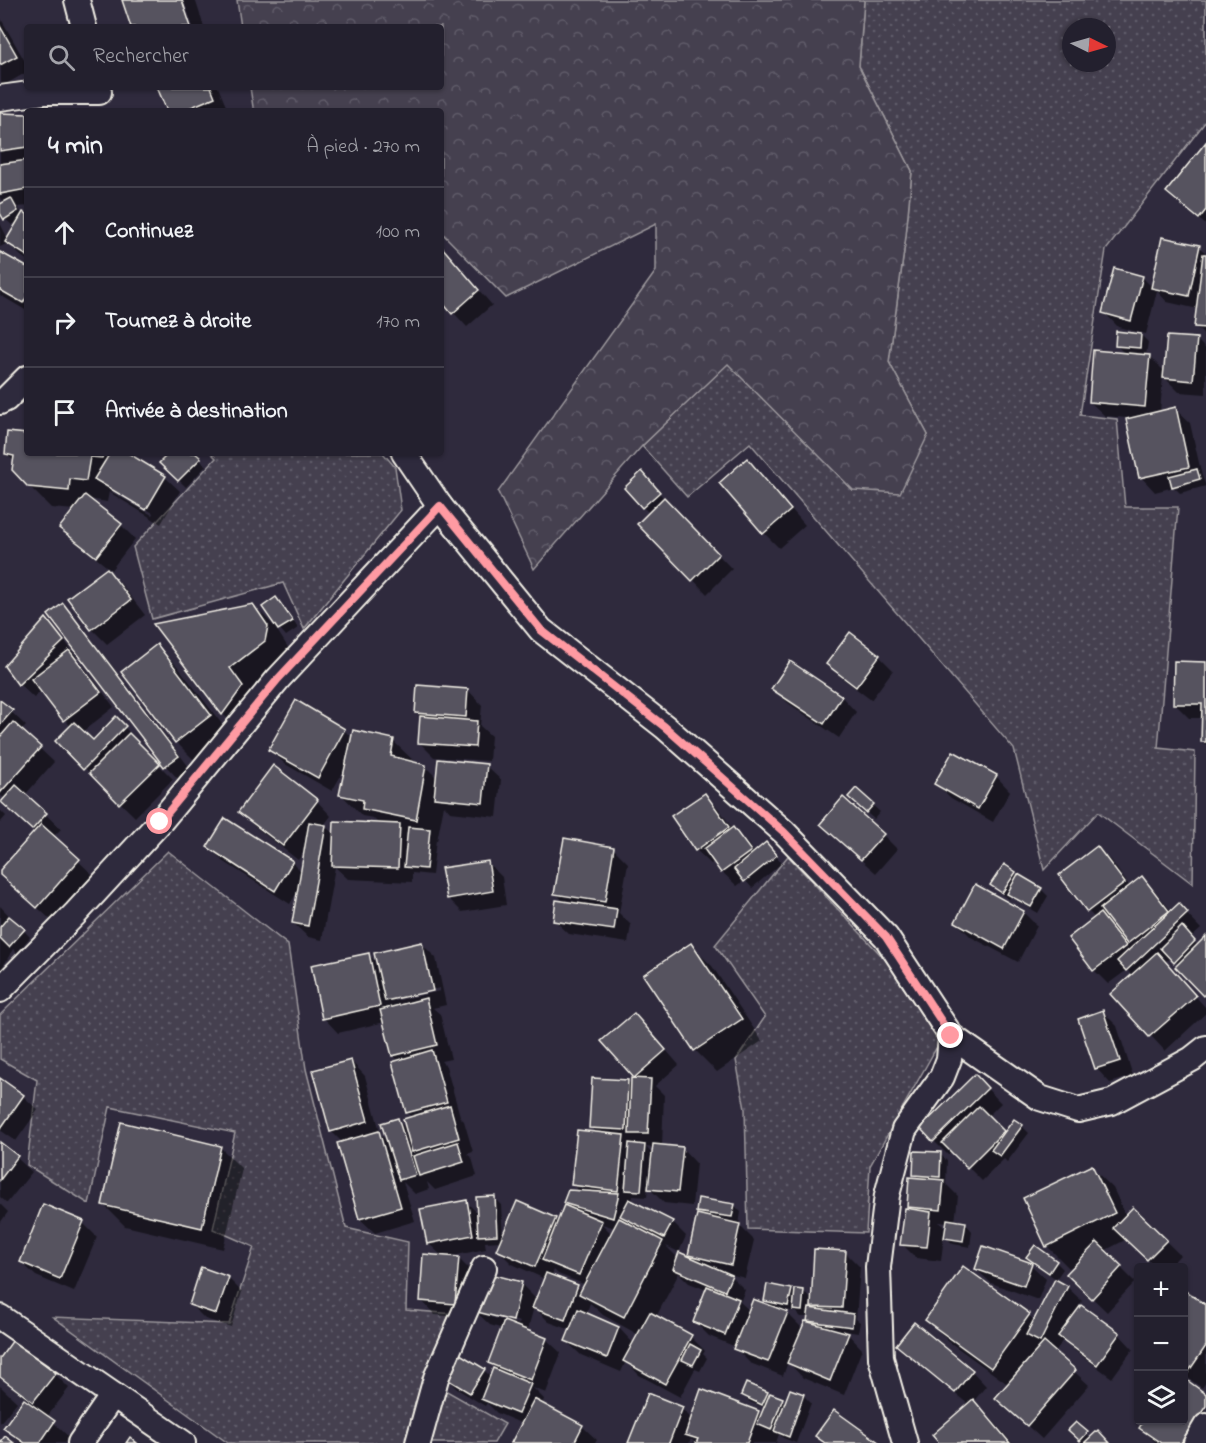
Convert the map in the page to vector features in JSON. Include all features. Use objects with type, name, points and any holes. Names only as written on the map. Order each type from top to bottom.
[{"type":"street","points":[[77,0],[83,24]]},
{"type":"street","points":[[0,98],[44,92],[102,97]]},
{"type":"street","points":[[0,402],[24,381]]},
{"type":"street","points":[[406,456],[440,506],[541,630],[665,727],[776,824],[886,937],[951,1036],[1040,1098],[1078,1110],[1112,1102],[1192,1059],[1206,1048]]},
{"type":"street","points":[[0,990],[76,913],[160,822],[278,679],[440,506]]},
{"type":"street","points":[[905,1443],[881,1358],[878,1267],[887,1195],[904,1130],[942,1077],[949,1059],[951,1036]]},
{"type":"street","points":[[418,1443],[436,1378],[484,1268]]},
{"type":"street","points":[[0,1317],[183,1443]]},
{"type":"street","points":[[80,1443],[113,1395]]},
{"type":"street","points":[[1196,1443],[1206,1426]]},
{"type":"green space","points":[[237,0],[863,0],[859,66],[912,171],[906,236],[889,362],[928,435],[900,493],[853,490],[728,364],[642,446],[534,569],[498,492],[656,271],[656,224],[506,298],[444,235],[444,108],[253,107],[250,90],[444,90],[444,24],[241,24]]},
{"type":"green space","points":[[863,0],[1206,0],[1206,121],[1106,250],[1080,415],[1117,419],[1125,507],[1178,507],[1158,748],[1195,752],[1193,884],[1098,812],[1044,870],[1014,749],[750,443],[687,497],[642,446],[728,363],[853,490],[928,435],[889,362],[906,236],[912,171],[859,66]]},
{"type":"green space","points":[[214,456],[386,456],[395,467],[401,510],[304,629],[283,583],[152,619],[133,547],[216,458]]},
{"type":"green space","points":[[168,851],[288,945],[306,1069],[346,1228],[408,1242],[406,1310],[455,1314],[429,1381],[505,1424],[494,1443],[228,1443],[53,1317],[229,1324],[254,1247],[213,1229],[235,1133],[110,1107],[89,1204],[27,1165],[37,1080],[0,1059],[0,1015]]},
{"type":"green space","points":[[788,856],[911,987],[939,1043],[870,1166],[866,1233],[748,1229],[745,1109],[736,1060],[765,1017],[715,945]]},
{"type":"building","points":[[122,0],[182,0],[190,24],[130,24]]},
{"type":"building","points":[[0,26],[17,56],[0,65]]},
{"type":"building","points":[[158,90],[212,90],[215,97],[189,108],[166,108]]},
{"type":"building","points":[[0,113],[24,114],[24,147],[0,151]]},
{"type":"building","points":[[1206,142],[1206,210],[1199,219],[1166,192]]},
{"type":"building","points":[[24,160],[24,190],[0,194],[0,164]]},
{"type":"building","points":[[11,198],[18,211],[4,220],[0,213],[0,204]]},
{"type":"building","points":[[23,212],[24,212],[24,254],[5,242]]},
{"type":"building","points":[[1162,237],[1200,245],[1189,296],[1151,288]]},
{"type":"building","points":[[444,249],[479,290],[452,314],[444,305]]},
{"type":"building","points":[[0,252],[24,265],[24,301],[23,303],[0,290]]},
{"type":"building","points":[[1203,254],[1206,254],[1206,328],[1194,327]]},
{"type":"building","points":[[1114,268],[1143,276],[1131,321],[1102,313]]},
{"type":"building","points":[[1116,331],[1141,334],[1140,348],[1115,346]]},
{"type":"building","points":[[1167,336],[1197,338],[1193,381],[1163,378]]},
{"type":"building","points":[[1093,350],[1150,355],[1145,407],[1089,402]]},
{"type":"building","points":[[1176,407],[1189,467],[1139,478],[1126,419]]},
{"type":"building","points":[[7,432],[24,434],[24,456],[103,456],[102,458],[90,457],[86,481],[70,479],[69,491],[28,487],[12,470],[14,456],[5,454]]},
{"type":"building","points":[[108,456],[133,456],[166,476],[146,510],[94,479]]},
{"type":"building","points":[[166,456],[199,456],[201,458],[178,481],[159,463]]},
{"type":"building","points":[[747,458],[791,510],[763,534],[719,483]]},
{"type":"building","points":[[1197,469],[1200,479],[1172,487],[1169,476]]},
{"type":"building","points":[[642,471],[660,492],[642,508],[624,488]]},
{"type":"building","points":[[85,495],[122,524],[96,557],[59,528]]},
{"type":"building","points":[[664,497],[719,554],[692,581],[637,524]]},
{"type":"building","points":[[107,568],[131,600],[91,630],[67,598]]},
{"type":"building","points":[[276,597],[293,621],[278,630],[262,607]]},
{"type":"building","points":[[63,603],[179,756],[164,767],[48,615]]},
{"type":"building","points":[[253,604],[268,626],[265,641],[230,668],[243,686],[222,715],[153,624]]},
{"type":"building","points":[[46,618],[64,641],[18,685],[4,666]]},
{"type":"building","points":[[850,632],[880,655],[856,687],[826,664]]},
{"type":"building","points":[[157,644],[211,715],[175,743],[121,672]]},
{"type":"building","points":[[69,650],[101,692],[63,721],[31,679]]},
{"type":"building","points":[[790,661],[842,696],[824,724],[771,689]]},
{"type":"building","points":[[1174,661],[1206,662],[1206,742],[1201,742],[1202,704],[1173,704]]},
{"type":"building","points":[[417,685],[468,689],[466,717],[415,713]]},
{"type":"building","points":[[0,700],[13,710],[0,725]]},
{"type":"building","points":[[296,700],[345,729],[318,778],[268,750]]},
{"type":"building","points":[[116,716],[126,726],[83,770],[55,741],[74,722],[93,740]]},
{"type":"building","points":[[420,716],[477,721],[475,747],[418,743]]},
{"type":"building","points":[[13,722],[41,747],[0,793],[0,737]]},
{"type":"building","points":[[353,730],[394,739],[391,756],[426,765],[416,820],[362,809],[363,800],[339,795]]},
{"type":"building","points":[[129,733],[160,764],[119,804],[89,773]]},
{"type":"building","points":[[953,751],[997,775],[978,809],[934,784]]},
{"type":"building","points":[[438,759],[487,764],[483,803],[434,798]]},
{"type":"building","points":[[273,765],[318,800],[283,846],[238,812]]},
{"type":"building","points":[[16,785],[47,813],[32,830],[1,802]]},
{"type":"building","points":[[856,788],[874,804],[866,813],[848,797]]},
{"type":"building","points":[[705,793],[729,827],[695,851],[671,816]]},
{"type":"building","points":[[843,797],[884,834],[861,860],[820,824]]},
{"type":"building","points":[[225,818],[293,861],[275,891],[207,847]]},
{"type":"building","points":[[334,821],[400,824],[398,868],[332,866]]},
{"type":"building","points":[[309,822],[326,825],[308,926],[292,923]]},
{"type":"building","points":[[41,824],[80,859],[37,908],[0,875],[0,870]]},
{"type":"building","points":[[408,827],[430,829],[426,869],[404,867]]},
{"type":"building","points":[[733,827],[751,851],[721,873],[704,849]]},
{"type":"building","points":[[564,838],[614,847],[605,902],[554,894]]},
{"type":"building","points":[[766,842],[777,855],[744,882],[734,869]]},
{"type":"building","points":[[1097,846],[1125,883],[1087,912],[1059,875]]},
{"type":"building","points":[[488,861],[493,891],[447,899],[441,868]]},
{"type":"building","points":[[1004,864],[1016,872],[1002,893],[990,885]]},
{"type":"building","points":[[1018,874],[1042,888],[1031,907],[1007,894]]},
{"type":"building","points":[[1142,876],[1169,911],[1127,944],[1100,909]]},
{"type":"building","points":[[975,884],[1024,911],[1004,949],[955,922]]},
{"type":"building","points":[[556,900],[617,909],[614,930],[553,921]]},
{"type":"building","points":[[1179,903],[1188,913],[1126,971],[1117,961]]},
{"type":"building","points":[[1100,913],[1126,946],[1093,971],[1068,938]]},
{"type":"building","points":[[9,916],[25,929],[9,947],[0,938],[0,927]]},
{"type":"building","points":[[1182,926],[1195,941],[1174,963],[1160,948]]},
{"type":"building","points":[[1206,936],[1206,993],[1203,996],[1175,967]]},
{"type":"building","points":[[422,942],[433,991],[385,1001],[374,953]]},
{"type":"building","points":[[691,943],[742,1019],[694,1051],[643,975]]},
{"type":"building","points":[[1157,952],[1196,996],[1149,1037],[1110,994]]},
{"type":"building","points":[[369,953],[380,1006],[322,1019],[311,965]]},
{"type":"building","points":[[426,998],[437,1045],[392,1056],[380,1010]]},
{"type":"building","points":[[1103,1010],[1120,1061],[1095,1069],[1078,1019]]},
{"type":"building","points":[[634,1013],[666,1050],[634,1078],[601,1041]]},
{"type":"building","points":[[432,1050],[447,1102],[406,1113],[392,1062]]},
{"type":"building","points":[[351,1060],[368,1121],[330,1132],[313,1070]]},
{"type":"building","points":[[975,1074],[988,1088],[933,1142],[920,1128]]},
{"type":"building","points":[[0,1078],[24,1095],[1,1128],[0,1127]]},
{"type":"building","points":[[592,1078],[628,1080],[626,1130],[589,1128]]},
{"type":"building","points":[[631,1078],[651,1079],[648,1134],[629,1134]]},
{"type":"building","points":[[450,1105],[459,1138],[412,1152],[403,1119]]},
{"type":"building","points":[[979,1106],[1004,1131],[967,1168],[942,1143]]},
{"type":"building","points":[[398,1118],[416,1175],[399,1180],[381,1123]]},
{"type":"building","points":[[1014,1119],[1023,1125],[1000,1156],[991,1150]]},
{"type":"building","points":[[121,1122],[221,1146],[202,1228],[102,1205]]},
{"type":"building","points":[[577,1130],[624,1135],[618,1191],[571,1185]]},
{"type":"building","points":[[379,1131],[401,1207],[359,1219],[337,1143]]},
{"type":"building","points":[[0,1142],[18,1156],[0,1180]]},
{"type":"building","points":[[458,1142],[464,1162],[419,1176],[413,1156]]},
{"type":"building","points":[[629,1143],[645,1145],[641,1191],[625,1190]]},
{"type":"building","points":[[653,1144],[683,1147],[678,1192],[648,1189]]},
{"type":"building","points":[[914,1151],[941,1152],[940,1177],[913,1175]]},
{"type":"building","points":[[1092,1165],[1115,1213],[1046,1247],[1023,1198]]},
{"type":"building","points":[[909,1177],[944,1180],[941,1210],[907,1207]]},
{"type":"building","points":[[568,1190],[619,1193],[613,1218],[563,1203]]},
{"type":"building","points":[[495,1196],[497,1235],[478,1236],[476,1197]]},
{"type":"building","points":[[698,1198],[735,1204],[732,1217],[696,1212]]},
{"type":"building","points":[[629,1199],[673,1221],[664,1238],[620,1216]]},
{"type":"building","points":[[467,1200],[473,1235],[427,1244],[420,1209]]},
{"type":"building","points":[[517,1201],[556,1218],[535,1267],[496,1250]]},
{"type":"building","points":[[43,1204],[84,1221],[60,1279],[20,1262]]},
{"type":"building","points":[[564,1205],[602,1221],[579,1275],[542,1260]]},
{"type":"building","points":[[1133,1207],[1167,1240],[1147,1260],[1113,1228]]},
{"type":"building","points":[[905,1208],[931,1212],[927,1247],[900,1245]]},
{"type":"building","points":[[697,1214],[740,1224],[731,1265],[688,1255]]},
{"type":"building","points":[[619,1218],[663,1241],[624,1317],[579,1294]]},
{"type":"building","points":[[947,1219],[966,1222],[963,1241],[944,1238]]},
{"type":"building","points":[[1097,1242],[1122,1266],[1092,1299],[1066,1274]]},
{"type":"building","points":[[1035,1245],[1057,1261],[1049,1273],[1026,1257]]},
{"type":"building","points":[[983,1246],[1032,1263],[1024,1286],[975,1269]]},
{"type":"building","points":[[814,1249],[846,1251],[842,1308],[811,1307]]},
{"type":"building","points":[[679,1252],[732,1275],[725,1291],[673,1269]]},
{"type":"building","points":[[423,1254],[459,1257],[455,1304],[420,1301]]},
{"type":"building","points":[[963,1266],[1030,1314],[991,1368],[925,1320]]},
{"type":"building","points":[[201,1267],[229,1277],[216,1314],[189,1305]]},
{"type":"building","points":[[483,1272],[522,1282],[513,1321],[473,1311]]},
{"type":"building","points":[[546,1273],[578,1285],[565,1320],[532,1308]]},
{"type":"building","points":[[1055,1279],[1068,1286],[1040,1342],[1026,1335]]},
{"type":"building","points":[[767,1284],[792,1289],[788,1306],[764,1301]]},
{"type":"building","points":[[707,1286],[739,1299],[725,1335],[693,1322]]},
{"type":"building","points":[[795,1289],[804,1290],[802,1311],[793,1310]]},
{"type":"building","points":[[1188,1293],[1206,1305],[1206,1346],[1188,1373]]},
{"type":"building","points":[[753,1299],[788,1312],[768,1362],[733,1349]]},
{"type":"building","points":[[1081,1305],[1120,1333],[1097,1365],[1058,1336]]},
{"type":"building","points":[[809,1308],[853,1314],[852,1327],[807,1321]]},
{"type":"building","points":[[578,1309],[619,1327],[607,1358],[565,1341]]},
{"type":"building","points":[[650,1312],[692,1335],[665,1384],[623,1361]]},
{"type":"building","points":[[504,1321],[547,1338],[531,1380],[488,1363]]},
{"type":"building","points":[[805,1321],[849,1333],[830,1381],[787,1363]]},
{"type":"building","points":[[914,1322],[973,1370],[955,1393],[896,1345]]},
{"type":"building","points":[[13,1340],[56,1373],[33,1402],[0,1377],[0,1358]]},
{"type":"building","points":[[1044,1342],[1076,1370],[1027,1426],[995,1398]]},
{"type":"building","points":[[690,1344],[701,1350],[693,1365],[682,1360]]},
{"type":"building","points":[[455,1351],[485,1369],[470,1393],[440,1375]]},
{"type":"building","points":[[493,1368],[531,1384],[518,1414],[481,1399]]},
{"type":"building","points":[[1188,1381],[1206,1394],[1206,1406],[1181,1443],[1161,1443],[1139,1428],[1141,1425],[1188,1425]]},
{"type":"building","points":[[746,1383],[768,1392],[762,1405],[741,1395]]},
{"type":"building","points":[[701,1389],[759,1411],[747,1443],[696,1443],[698,1439],[685,1435]]},
{"type":"building","points":[[790,1389],[804,1394],[789,1437],[774,1431]]},
{"type":"building","points":[[648,1393],[683,1407],[669,1443],[628,1443]]},
{"type":"building","points":[[770,1393],[783,1398],[771,1430],[757,1424]]},
{"type":"building","points":[[24,1399],[55,1421],[40,1443],[25,1443],[3,1428]]},
{"type":"building","points":[[534,1399],[583,1425],[574,1443],[511,1443]]},
{"type":"building","points":[[973,1399],[1010,1443],[939,1443],[932,1435]]},
{"type":"building","points":[[834,1410],[880,1443],[825,1443],[815,1436]]},
{"type":"building","points":[[1076,1422],[1088,1432],[1080,1441],[1068,1430]]},
{"type":"building","points":[[1098,1430],[1110,1443],[1084,1443]]},
{"type":"building","points":[[5,1436],[14,1443],[0,1443]]},
{"type":"building","points":[[130,1437],[137,1443],[126,1443]]},
{"type":"route","points":[[160,822],[278,679],[440,506],[541,630],[665,727],[784,832],[886,937],[951,1036]]}]
